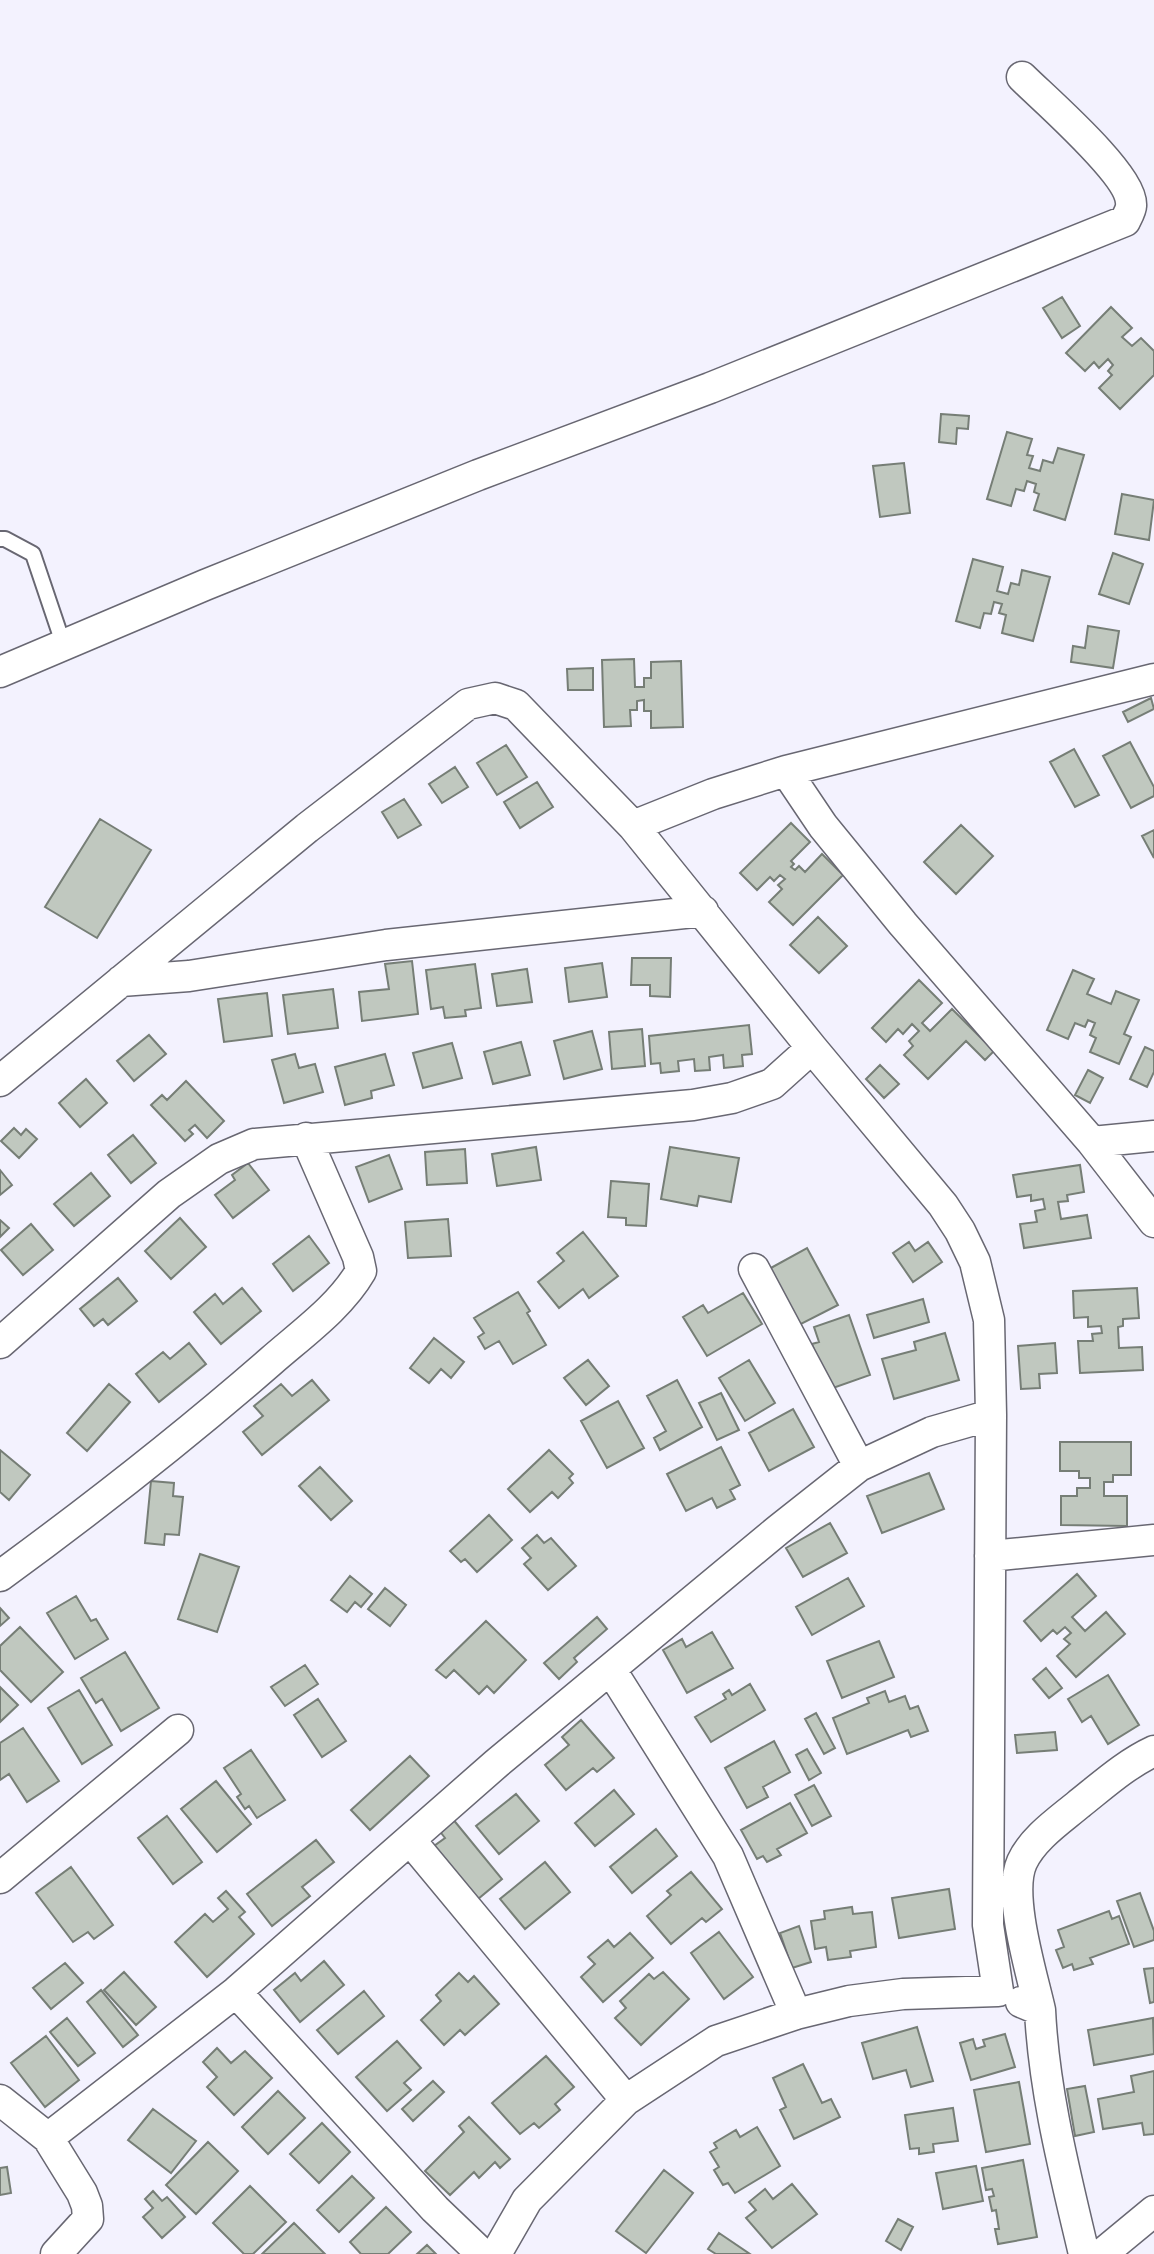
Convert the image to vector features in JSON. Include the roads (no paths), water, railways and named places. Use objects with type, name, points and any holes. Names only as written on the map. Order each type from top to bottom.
[{"type":"street","points":[[0,672],[205,585],[466,480],[723,382],[1125,221],[1132,206],[1127,188],[1080,131],[1022,77]]},
{"type":"street","points":[[633,826],[713,794],[786,771],[1154,679]]},
{"type":"street","points":[[0,1081],[307,828],[468,704],[495,698],[516,705],[633,826],[943,1205],[975,1262],[989,1320],[991,1415],[988,1925],[998,1991]]},
{"type":"street","points":[[786,771],[831,836],[903,924],[1092,1142],[1154,1222]]},
{"type":"street","points":[[121,981],[189,976],[386,944],[703,911]]},
{"type":"street","points":[[0,1343],[169,1194],[219,1159],[254,1144],[623,1113],[706,1103],[732,1098],[772,1084],[812,1048]]},
{"type":"street","points":[[1092,1142],[1154,1136]]},
{"type":"street","points":[[0,1576],[219,1406],[351,1288],[361,1270],[358,1257],[306,1138]]},
{"type":"street","points":[[754,1269],[859,1466]]},
{"type":"street","points":[[48,2138],[236,1992],[497,1763],[859,1466],[932,1432],[991,1415]]},
{"type":"street","points":[[990,1556],[1154,1540]]},
{"type":"street","points":[[611,1670],[728,1856],[796,2014]]},
{"type":"street","points":[[0,1878],[178,1730]]},
{"type":"street","points":[[1084,2254],[1052,2118],[1042,2055],[1040,2010],[1018,1911],[1017,1883],[1022,1861],[1053,1826],[1135,1760],[1154,1751]]},
{"type":"street","points":[[411,1841],[626,2100]]},
{"type":"street","points":[[496,2254],[527,2200],[626,2100],[716,2041],[796,2014],[849,2001],[903,1994],[998,1991],[1040,2010]]},
{"type":"street","points":[[236,1992],[435,2209],[482,2254]]},
{"type":"street","points":[[0,2100],[48,2138],[82,2193],[87,2206],[88,2219],[56,2254]]},
{"type":"street","points":[[1102,2254],[1154,2211]]},
{"type":"lane","points":[[0,539],[33,554],[64,646]]}]
